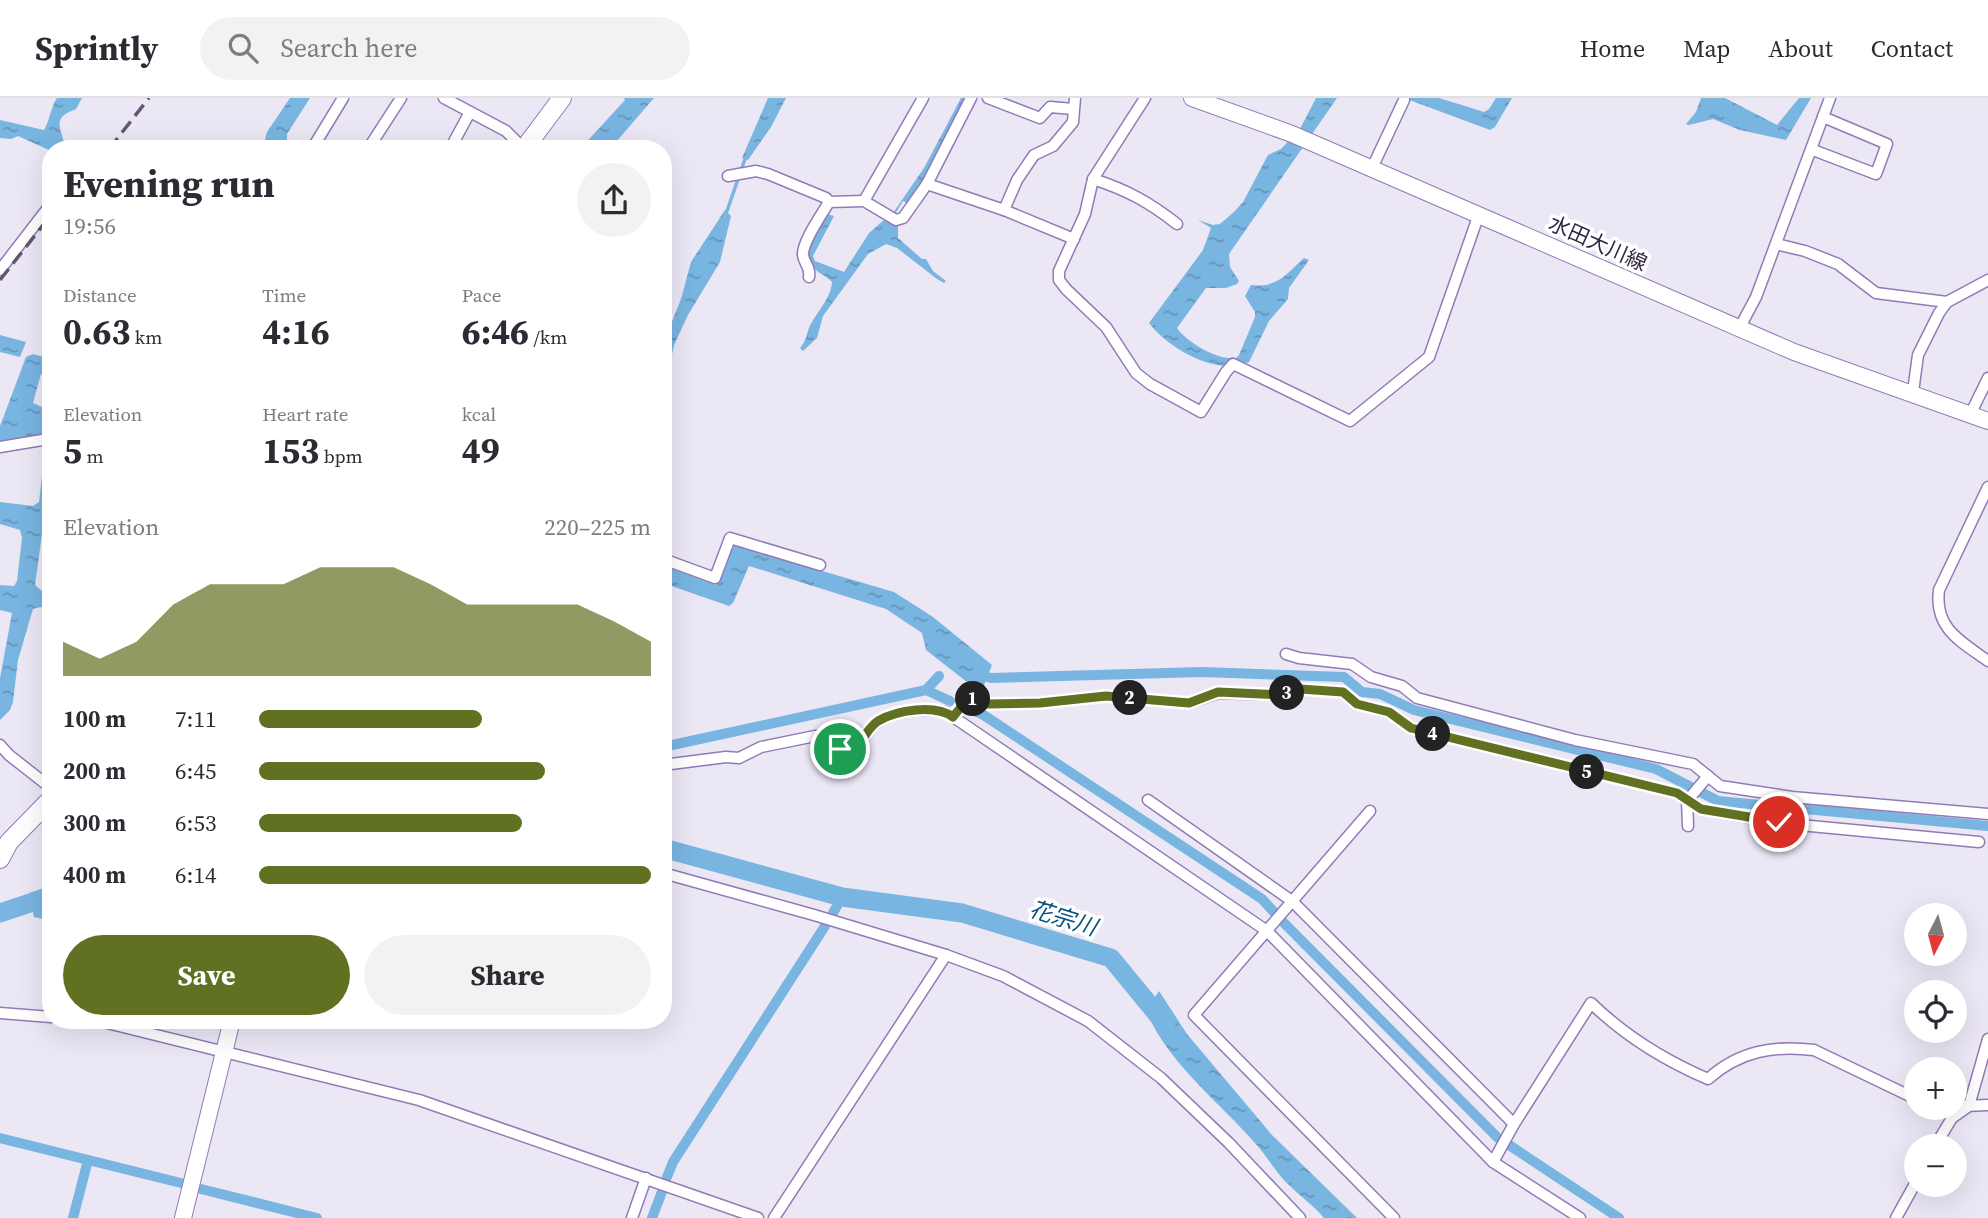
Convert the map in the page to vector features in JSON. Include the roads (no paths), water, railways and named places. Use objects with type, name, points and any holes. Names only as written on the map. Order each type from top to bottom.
[{"type":"main road","points":[[531,140],[562,98]]},
{"type":"main road","name":"水田大川線","points":[[1192,98],[1216,102],[1373,168],[1794,352],[1988,421]]},
{"type":"main road","points":[[0,859],[5,840],[42,807]]},
{"type":"main road","points":[[183,1218],[230,1029]]},
{"type":"street","points":[[317,140],[343,98]]},
{"type":"street","points":[[374,140],[401,98]]},
{"type":"street","points":[[444,98],[506,131],[515,140]]},
{"type":"street","points":[[864,201],[923,98]]},
{"type":"street","points":[[728,176],[756,171],[830,202],[864,201],[896,220],[903,218],[927,184],[971,98]]},
{"type":"street","points":[[988,98],[1040,118],[1050,107],[1074,103],[1073,122],[1053,146],[1034,155],[1017,180],[1004,210]]},
{"type":"street","points":[[1145,98],[1093,179],[1085,214],[1059,271],[1059,279],[1106,327],[1136,373],[1150,384],[1201,412],[1233,364],[1350,421],[1429,357],[1479,214]]},
{"type":"street","points":[[1739,329],[1756,297],[1830,98]]},
{"type":"street","points":[[1373,168],[1404,100]]},
{"type":"street","points":[[455,140],[470,112]]},
{"type":"street","points":[[1812,150],[1876,174],[1887,144],[1823,117]]},
{"type":"street","points":[[1093,179],[1121,188],[1150,203],[1177,224]]},
{"type":"street","points":[[927,184],[1004,210],[1074,239]]},
{"type":"street","points":[[809,277],[810,271],[803,257],[804,246],[830,202]]},
{"type":"street","points":[[0,270],[42,216]]},
{"type":"street","points":[[1776,244],[1805,251],[1838,264],[1876,293],[1947,302]]},
{"type":"street","points":[[1913,393],[1918,355],[1928,332],[1947,302],[1988,281]]},
{"type":"street","points":[[1970,415],[1988,378]]},
{"type":"street","points":[[0,446],[42,440]]},
{"type":"street","points":[[1988,487],[1938,590],[1937,609],[1949,630],[1988,661]]},
{"type":"street","points":[[672,562],[715,578],[730,538],[820,565]]},
{"type":"street","points":[[1286,654],[1352,664],[1371,677],[1402,686],[1418,698],[1575,740],[1693,764],[1720,786],[1791,797],[1988,814]]},
{"type":"street","points":[[953,717],[969,697],[988,704],[1040,703],[1106,696],[1189,703],[1218,692],[1281,695],[1300,689],[1343,692],[1357,704],[1389,712],[1411,728],[1677,793],[1701,809],[1779,822],[1979,842]]},
{"type":"street","points":[[672,764],[726,757],[739,758],[761,747],[815,736],[823,736],[840,749],[847,750],[858,746],[877,722],[892,716],[933,710],[946,712],[1267,931],[1493,1162],[1580,1218]]},
{"type":"street","points":[[0,745],[42,781]]},
{"type":"street","points":[[1688,826],[1686,801],[1708,776]]},
{"type":"street","points":[[1148,800],[1292,901],[1514,1125]]},
{"type":"street","points":[[1370,811],[1194,1015],[1394,1218]]},
{"type":"street","points":[[672,876],[946,954],[1003,976],[1088,1021],[1161,1078],[1229,1143],[1300,1218]]},
{"type":"street","points":[[774,1218],[946,954]]},
{"type":"street","points":[[1493,1162],[1591,1003],[1610,1021],[1648,1047],[1708,1079],[1748,1054],[1781,1047],[1797,1048],[1814,1050],[1904,1093]]},
{"type":"street","points":[[0,1013],[42,1016]]},
{"type":"street","points":[[132,1029],[419,1100],[758,1218]]},
{"type":"street","points":[[1969,1106],[1988,1039]]},
{"type":"street","points":[[1942,1134],[1952,1118],[1969,1106],[1988,1105]]},
{"type":"street","points":[[632,1218],[646,1178]]},
{"type":"street","points":[[1896,1218],[1908,1197]]},
{"type":"water","points":[[57,98],[82,98],[76,109],[67,113],[60,121],[64,140],[42,140],[42,147],[18,136],[11,139],[0,138],[0,120],[44,130]]},
{"type":"water","points":[[290,98],[310,98],[287,134],[287,140],[266,140],[267,132]]},
{"type":"water","points":[[624,98],[654,98],[618,140],[588,140]]},
{"type":"water","points":[[768,98],[786,98],[771,127],[748,160],[742,158]]},
{"type":"water","points":[[961,98],[966,98],[925,178],[907,203],[903,201],[895,214],[893,213],[924,168]]},
{"type":"water","points":[[1316,98],[1337,98],[1229,254],[1230,267],[1239,281],[1226,288],[1206,288],[1177,328],[1204,349],[1221,357],[1236,358],[1255,317],[1255,312],[1245,296],[1251,285],[1275,282],[1304,258],[1309,260],[1289,288],[1288,299],[1269,321],[1249,362],[1223,366],[1194,358],[1168,342],[1149,323],[1203,250],[1211,228],[1198,220],[1213,225],[1220,224],[1235,211],[1243,202],[1268,155],[1281,149],[1300,129]]},
{"type":"water","points":[[1404,98],[1439,98],[1484,112],[1496,98],[1512,98],[1495,127],[1490,130]]},
{"type":"water","points":[[1701,98],[1725,98],[1777,125],[1799,98],[1811,98],[1786,140],[1740,130],[1713,119],[1686,124],[1696,112]]},
{"type":"water","points":[[725,210],[731,216],[720,262],[688,315],[672,354],[672,322],[691,262]]},
{"type":"water","points":[[827,214],[834,216],[813,256],[815,261],[844,272],[869,233],[885,219],[898,224],[898,238],[922,259],[926,259],[933,271],[946,281],[944,283],[937,279],[897,248],[886,244],[868,254],[823,316],[817,338],[803,351],[800,348],[831,288],[832,282],[814,268],[808,255],[811,241]]},
{"type":"water","points":[[0,335],[26,342],[20,357],[0,352]]},
{"type":"water","points":[[33,354],[42,356],[42,374],[33,403],[42,407],[42,434],[0,442],[0,426],[26,357]]},
{"type":"water","points":[[42,475],[42,534],[35,585],[42,591],[42,608],[33,609],[18,660],[13,702],[10,710],[0,720],[0,678],[12,613],[0,610],[0,585],[14,586],[17,581],[22,538],[20,530],[0,524],[0,502],[33,506],[39,502]]},
{"type":"water","points":[[734,545],[894,592],[933,617],[992,665],[981,693],[926,650],[922,633],[886,609],[749,566],[733,603],[729,606],[672,586],[672,569],[717,585]]},
{"type":"water","points":[[42,889],[42,919],[34,917],[29,893]]},
{"type":"water","points":[[1159,991],[1187,1034],[1272,1135],[1357,1218],[1324,1218],[1284,1180],[1255,1143],[1180,1064],[1166,1046],[1146,1010]]},
{"type":"waterway","points":[[727,211],[745,159]]},
{"type":"waterway","points":[[976,674],[991,678],[1202,672],[1344,677],[1362,692],[1380,694],[1414,710],[1656,769],[1718,801],[1988,826]]},
{"type":"waterway","points":[[672,745],[926,690],[939,676]]},
{"type":"waterway","points":[[926,690],[950,701]]},
{"type":"waterway","points":[[972,710],[982,714],[1262,899],[1274,912]]},
{"type":"waterway","name":"花宗川","points":[[672,850],[842,897],[962,913],[1111,958],[1166,1025]]},
{"type":"waterway","points":[[833,913],[842,897]]},
{"type":"waterway","name":"花宗川","points":[[0,913],[42,899]]},
{"type":"waterway","points":[[1282,921],[1498,1138]]},
{"type":"waterway","points":[[667,1177],[673,1162],[825,926]]},
{"type":"waterway","points":[[0,1138],[181,1183]]},
{"type":"waterway","points":[[1509,1145],[1619,1218]]},
{"type":"waterway","points":[[73,1218],[88,1160]]},
{"type":"waterway","points":[[201,1189],[317,1218]]},
{"type":"waterway","points":[[652,1218],[663,1189]]},
{"type":"railway","points":[[116,140],[149,98]]},
{"type":"railway","points":[[0,280],[42,226]]}]
